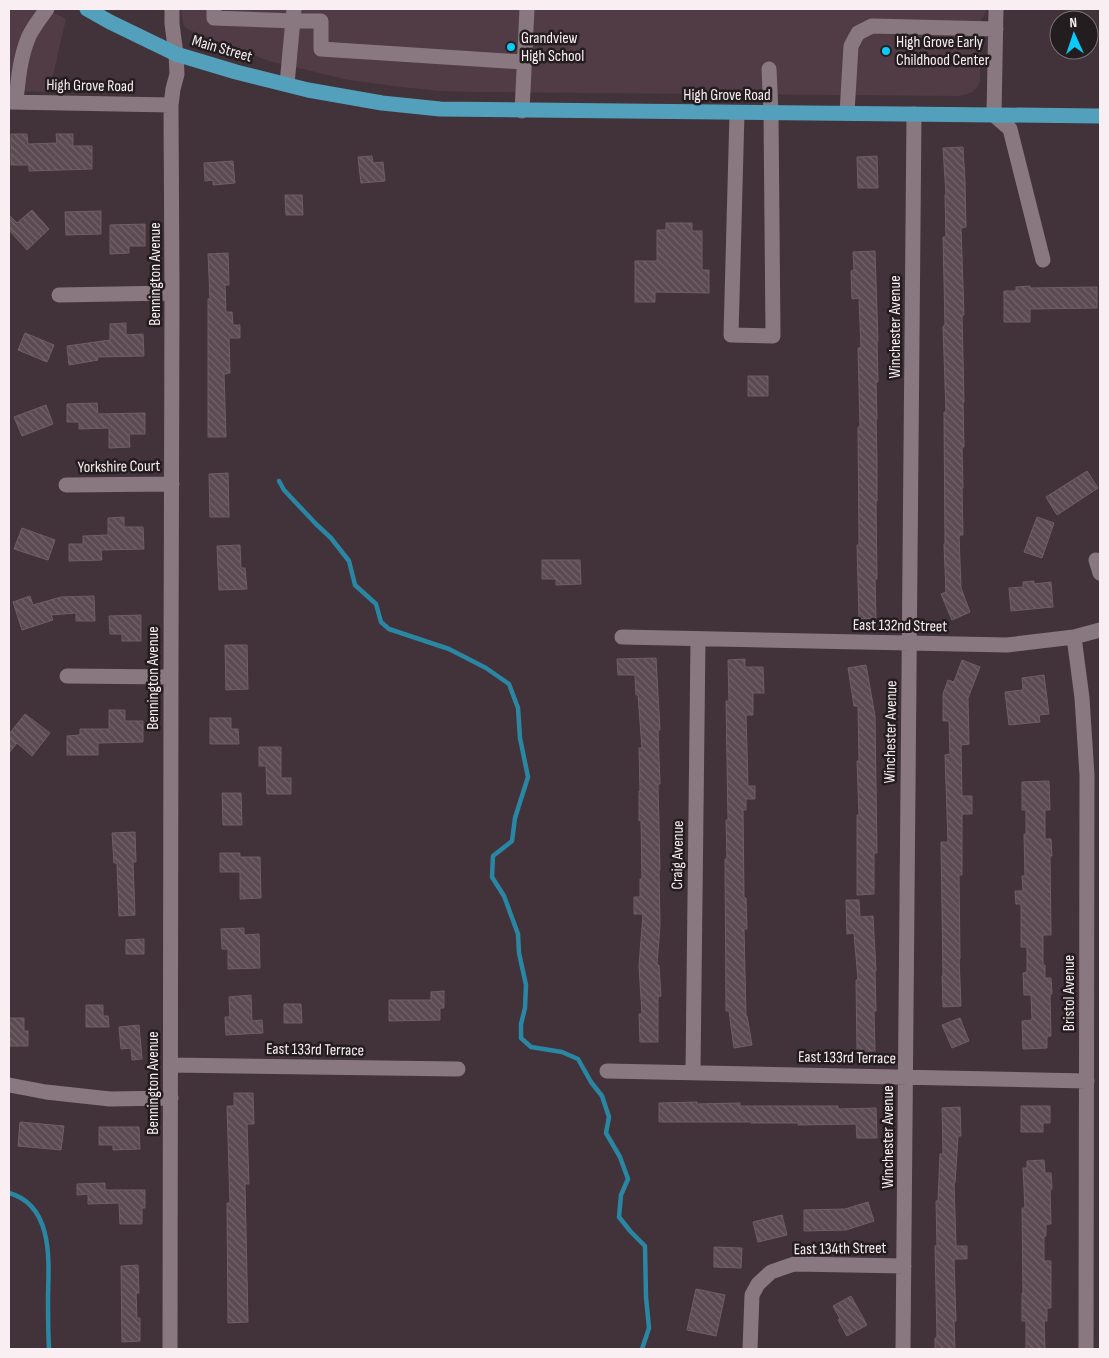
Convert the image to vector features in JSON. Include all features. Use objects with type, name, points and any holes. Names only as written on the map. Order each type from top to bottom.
[{"type":"main road","name":"Main Street","points":[[87,9],[176,54],[236,72],[308,90],[355,98]]},
{"type":"main road","name":"High Grove Road","points":[[355,98],[440,109],[1100,116]]},
{"type":"street","points":[[13,102],[23,52],[30,34],[47,9]]},
{"type":"street","name":"Bennington Avenue","points":[[170,1349],[172,105],[173,89],[177,74],[172,9]]},
{"type":"street","points":[[214,9],[214,18],[294,15],[321,21],[321,49],[524,62]]},
{"type":"street","points":[[522,110],[527,9]]},
{"type":"street","points":[[996,9],[994,115],[1010,129],[1043,260]]},
{"type":"street","points":[[287,84],[294,15]]},
{"type":"street","points":[[847,113],[850,46],[858,33],[872,26],[996,29]]},
{"type":"street","points":[[737,113],[731,335],[773,336],[769,69]]},
{"type":"street","name":"High Grove Road","points":[[13,102],[172,105]]},
{"type":"street","name":"Winchester Avenue","points":[[903,1349],[914,114]]},
{"type":"street","points":[[59,295],[172,293]]},
{"type":"street","name":"Yorkshire Court","points":[[66,485],[172,484]]},
{"type":"street","name":"East 132nd Street","points":[[622,637],[1007,645],[1074,637],[1100,630]]},
{"type":"street","name":"Bristol Avenue","points":[[1074,637],[1082,698],[1087,775],[1087,1081],[1093,1329],[1086,1349]]},
{"type":"street","name":"Craig Avenue","points":[[693,1072],[698,639]]},
{"type":"street","points":[[67,676],[170,677]]},
{"type":"street","name":"East 133rd Terrace","points":[[171,1065],[458,1069]]},
{"type":"street","name":"East 133rd Terrace","points":[[607,1071],[1087,1081]]},
{"type":"street","points":[[9,1085],[46,1092],[110,1099],[171,1098]]},
{"type":"street","name":"East 134th Street","points":[[750,1349],[752,1295],[758,1284],[771,1272],[794,1264],[904,1266]]},
{"type":"shaded area","points":[[9,9],[47,9],[66,19],[49,92],[9,91]]},
{"type":"shaded area","name":"Grandview High School","points":[[181,9],[987,9],[981,19],[980,81],[972,92],[960,96],[474,92],[401,87],[349,80],[269,61],[189,30],[183,23]]},
{"type":"building","points":[[11,134],[27,134],[28,144],[57,143],[56,134],[73,134],[73,146],[92,146],[92,169],[29,171],[29,165],[11,165]]},
{"type":"building","points":[[963,147],[966,227],[961,228],[964,315],[962,315],[964,447],[962,447],[963,535],[959,535],[961,588],[970,612],[952,620],[941,594],[946,592],[944,544],[944,412],[946,412],[943,326],[945,326],[943,237],[946,237],[946,195],[943,148]]},
{"type":"building","points":[[372,156],[373,163],[383,162],[385,181],[361,183],[358,157]]},
{"type":"building","points":[[877,156],[878,188],[858,188],[857,157]]},
{"type":"building","points":[[233,161],[235,183],[213,185],[213,180],[205,181],[204,163]]},
{"type":"building","points":[[285,195],[302,195],[303,215],[286,215]]},
{"type":"building","points":[[32,210],[49,229],[27,250],[9,230],[9,215],[17,223]]},
{"type":"building","points":[[101,211],[101,234],[66,235],[65,212]]},
{"type":"building","points":[[666,223],[692,223],[692,231],[702,231],[702,270],[709,270],[709,293],[655,292],[655,302],[635,302],[635,261],[657,261],[657,230],[666,230]]},
{"type":"building","points":[[145,224],[145,246],[129,246],[129,253],[110,254],[110,225]]},
{"type":"building","points":[[875,251],[878,341],[878,382],[876,382],[876,618],[859,619],[857,545],[859,545],[858,427],[860,427],[858,348],[861,348],[859,298],[852,299],[851,271],[854,270],[853,252]]},
{"type":"building","points":[[228,253],[229,285],[225,285],[226,312],[232,312],[233,325],[240,325],[240,338],[229,338],[230,373],[224,374],[226,437],[208,437],[208,299],[210,299],[208,254]]},
{"type":"building","points":[[1030,286],[1030,288],[1097,287],[1097,308],[1030,309],[1030,322],[1004,322],[1004,291],[1016,291],[1016,287]]},
{"type":"building","points":[[126,323],[126,335],[143,334],[144,356],[97,357],[98,360],[69,365],[67,346],[110,340],[110,324]]},
{"type":"building","points":[[25,333],[54,345],[47,362],[18,350]]},
{"type":"building","points":[[748,376],[768,376],[768,396],[748,396]]},
{"type":"building","points":[[97,403],[98,414],[145,413],[145,434],[129,434],[130,447],[109,448],[109,428],[79,429],[79,422],[67,422],[67,404]]},
{"type":"building","points":[[46,405],[53,424],[22,436],[14,417]]},
{"type":"building","points":[[1087,471],[1098,488],[1057,515],[1046,497]]},
{"type":"building","points":[[228,473],[229,517],[210,517],[209,474]]},
{"type":"building","points":[[124,517],[124,527],[143,527],[144,549],[101,550],[102,560],[69,561],[69,544],[83,544],[83,536],[108,535],[108,518]]},
{"type":"building","points":[[1037,517],[1054,523],[1042,558],[1024,552]]},
{"type":"building","points":[[22,528],[55,540],[48,560],[14,549]]},
{"type":"building","points":[[240,545],[241,568],[245,568],[247,589],[219,590],[217,546]]},
{"type":"building","points":[[542,560],[580,560],[581,584],[556,585],[556,579],[542,579]]},
{"type":"building","points":[[1034,581],[1034,584],[1051,582],[1053,607],[1011,611],[1009,588],[1023,587],[1023,582]]},
{"type":"building","points":[[30,596],[33,605],[61,597],[94,596],[95,621],[76,621],[76,613],[51,615],[53,620],[22,630],[13,602]]},
{"type":"building","points":[[141,615],[141,641],[122,641],[122,634],[110,634],[109,616]]},
{"type":"building","points":[[225,645],[247,645],[248,689],[226,690]]},
{"type":"building","points":[[656,658],[660,730],[658,730],[660,784],[658,784],[660,925],[657,965],[659,965],[661,996],[658,997],[658,1042],[640,1042],[639,1014],[642,1014],[639,966],[643,914],[634,914],[634,897],[640,897],[640,879],[642,879],[641,820],[639,821],[639,748],[642,748],[635,675],[618,675],[617,659]]},
{"type":"building","points":[[745,659],[745,667],[763,667],[764,693],[753,693],[753,715],[746,715],[748,786],[755,786],[755,799],[746,799],[746,810],[743,810],[744,898],[746,898],[747,929],[744,929],[746,1016],[752,1045],[734,1048],[729,1011],[726,1011],[725,859],[727,859],[726,820],[728,820],[726,701],[729,701],[728,660]]},
{"type":"building","points":[[962,660],[980,667],[968,698],[969,744],[961,745],[962,796],[972,796],[972,814],[962,814],[962,875],[959,875],[961,1006],[943,1007],[941,842],[948,842],[945,755],[950,754],[949,721],[943,721],[943,694],[948,680],[954,682]]},
{"type":"building","points":[[866,665],[875,716],[877,853],[874,853],[874,894],[857,895],[857,815],[859,815],[857,761],[859,761],[858,706],[854,706],[848,668]]},
{"type":"building","points":[[1044,675],[1049,714],[1039,715],[1040,722],[1009,725],[1005,692],[1023,690],[1022,678]]},
{"type":"building","points":[[109,710],[125,710],[125,721],[143,721],[143,742],[98,743],[98,755],[67,755],[67,736],[80,735],[80,729],[109,729]]},
{"type":"building","points":[[25,714],[50,733],[32,756],[17,743],[9,753],[9,734]]},
{"type":"building","points":[[210,718],[231,718],[231,729],[238,729],[239,744],[210,744]]},
{"type":"building","points":[[259,747],[281,747],[281,778],[291,778],[291,794],[267,794],[266,766],[259,766]]},
{"type":"building","points":[[1049,781],[1050,810],[1045,810],[1045,839],[1051,839],[1051,935],[1043,935],[1043,965],[1045,965],[1045,978],[1051,978],[1051,1036],[1047,1036],[1047,1048],[1023,1049],[1022,1021],[1032,1020],[1031,995],[1024,995],[1023,973],[1027,972],[1027,947],[1021,947],[1021,904],[1016,904],[1015,891],[1023,891],[1022,876],[1025,876],[1024,834],[1026,835],[1026,810],[1022,810],[1022,782]]},
{"type":"building","points":[[222,793],[241,793],[242,825],[223,825]]},
{"type":"building","points":[[135,832],[136,862],[133,862],[135,915],[119,916],[117,863],[114,863],[112,833]]},
{"type":"building","points":[[220,853],[240,853],[240,857],[260,857],[261,898],[240,899],[240,872],[220,872]]},
{"type":"building","points":[[846,900],[859,900],[860,917],[873,916],[876,971],[875,1051],[857,1051],[856,980],[858,980],[854,933],[847,934]]},
{"type":"building","points":[[244,928],[244,935],[259,934],[260,968],[228,969],[228,949],[222,949],[221,929]]},
{"type":"building","points":[[144,939],[144,954],[126,954],[126,940]]},
{"type":"building","points":[[444,991],[444,1008],[440,1008],[440,1020],[389,1021],[389,1000],[431,1000],[431,992]]},
{"type":"building","points":[[251,995],[252,1021],[262,1020],[263,1033],[226,1035],[225,1017],[230,1017],[229,997]]},
{"type":"building","points":[[284,1004],[301,1004],[302,1023],[284,1023]]},
{"type":"building","points":[[86,1005],[103,1005],[103,1016],[108,1016],[109,1027],[86,1027]]},
{"type":"building","points":[[9,1018],[24,1018],[24,1031],[28,1031],[28,1046],[10,1046]]},
{"type":"building","points":[[960,1018],[969,1041],[952,1048],[942,1025]]},
{"type":"building","points":[[139,1025],[142,1059],[132,1060],[131,1048],[121,1049],[119,1027]]},
{"type":"building","points":[[234,1093],[253,1093],[254,1124],[247,1124],[249,1184],[245,1184],[248,1322],[228,1323],[227,1203],[230,1203],[227,1106],[234,1106]]},
{"type":"building","points":[[697,1102],[697,1104],[740,1103],[740,1106],[838,1106],[838,1109],[876,1108],[877,1138],[857,1138],[856,1124],[798,1125],[798,1123],[659,1122],[659,1103]]},
{"type":"building","points":[[1021,1106],[1050,1106],[1050,1123],[1043,1123],[1043,1132],[1021,1132]]},
{"type":"building","points":[[960,1107],[961,1136],[958,1136],[954,1183],[956,1246],[967,1246],[967,1259],[954,1259],[955,1349],[935,1349],[935,1338],[937,1338],[936,1201],[938,1201],[940,1154],[943,1154],[942,1108]]},
{"type":"building","points":[[20,1122],[64,1126],[61,1150],[18,1146]]},
{"type":"building","points":[[99,1127],[139,1127],[140,1149],[113,1150],[113,1145],[99,1145]]},
{"type":"building","points":[[1044,1160],[1045,1173],[1051,1173],[1052,1189],[1050,1190],[1051,1224],[1046,1224],[1046,1236],[1044,1236],[1044,1261],[1051,1261],[1051,1308],[1047,1308],[1047,1321],[1044,1321],[1045,1349],[1026,1349],[1026,1321],[1022,1321],[1022,1208],[1025,1208],[1023,1168],[1027,1168],[1027,1161]]},
{"type":"building","points":[[105,1183],[105,1190],[145,1190],[145,1208],[142,1208],[142,1224],[120,1224],[119,1203],[88,1204],[88,1194],[77,1195],[77,1184]]},
{"type":"building","points":[[868,1202],[874,1221],[846,1230],[804,1231],[804,1210],[845,1209]]},
{"type":"building","points":[[782,1215],[787,1235],[758,1242],[753,1222]]},
{"type":"building","points":[[714,1247],[742,1248],[741,1268],[714,1267]]},
{"type":"building","points":[[138,1265],[139,1293],[136,1293],[137,1318],[140,1318],[140,1341],[122,1342],[121,1266]]},
{"type":"building","points":[[696,1289],[725,1295],[716,1336],[687,1330]]},
{"type":"building","points":[[851,1296],[867,1325],[847,1336],[833,1306]]},
{"type":"waterway","points":[[279,481],[284,490],[331,538],[349,561],[355,585],[376,604],[381,622],[389,629],[449,649],[486,668],[509,684],[518,708],[520,738],[528,777],[515,818],[512,841],[493,856],[492,877],[504,896],[518,934],[519,953],[526,985],[521,1038],[531,1047],[562,1052],[578,1059],[591,1082],[602,1096],[609,1117],[606,1133],[620,1157],[628,1179],[621,1195],[619,1217],[645,1246],[649,1328],[642,1349]]},
{"type":"waterway","points":[[9,1193],[23,1199],[34,1209],[41,1221],[45,1235],[49,1266],[49,1349]]},
{"type":"place","name":"Grandview High School","points":[[511,47]]},
{"type":"place","name":"High Grove Early Childhood Center","points":[[886,51]]}]
